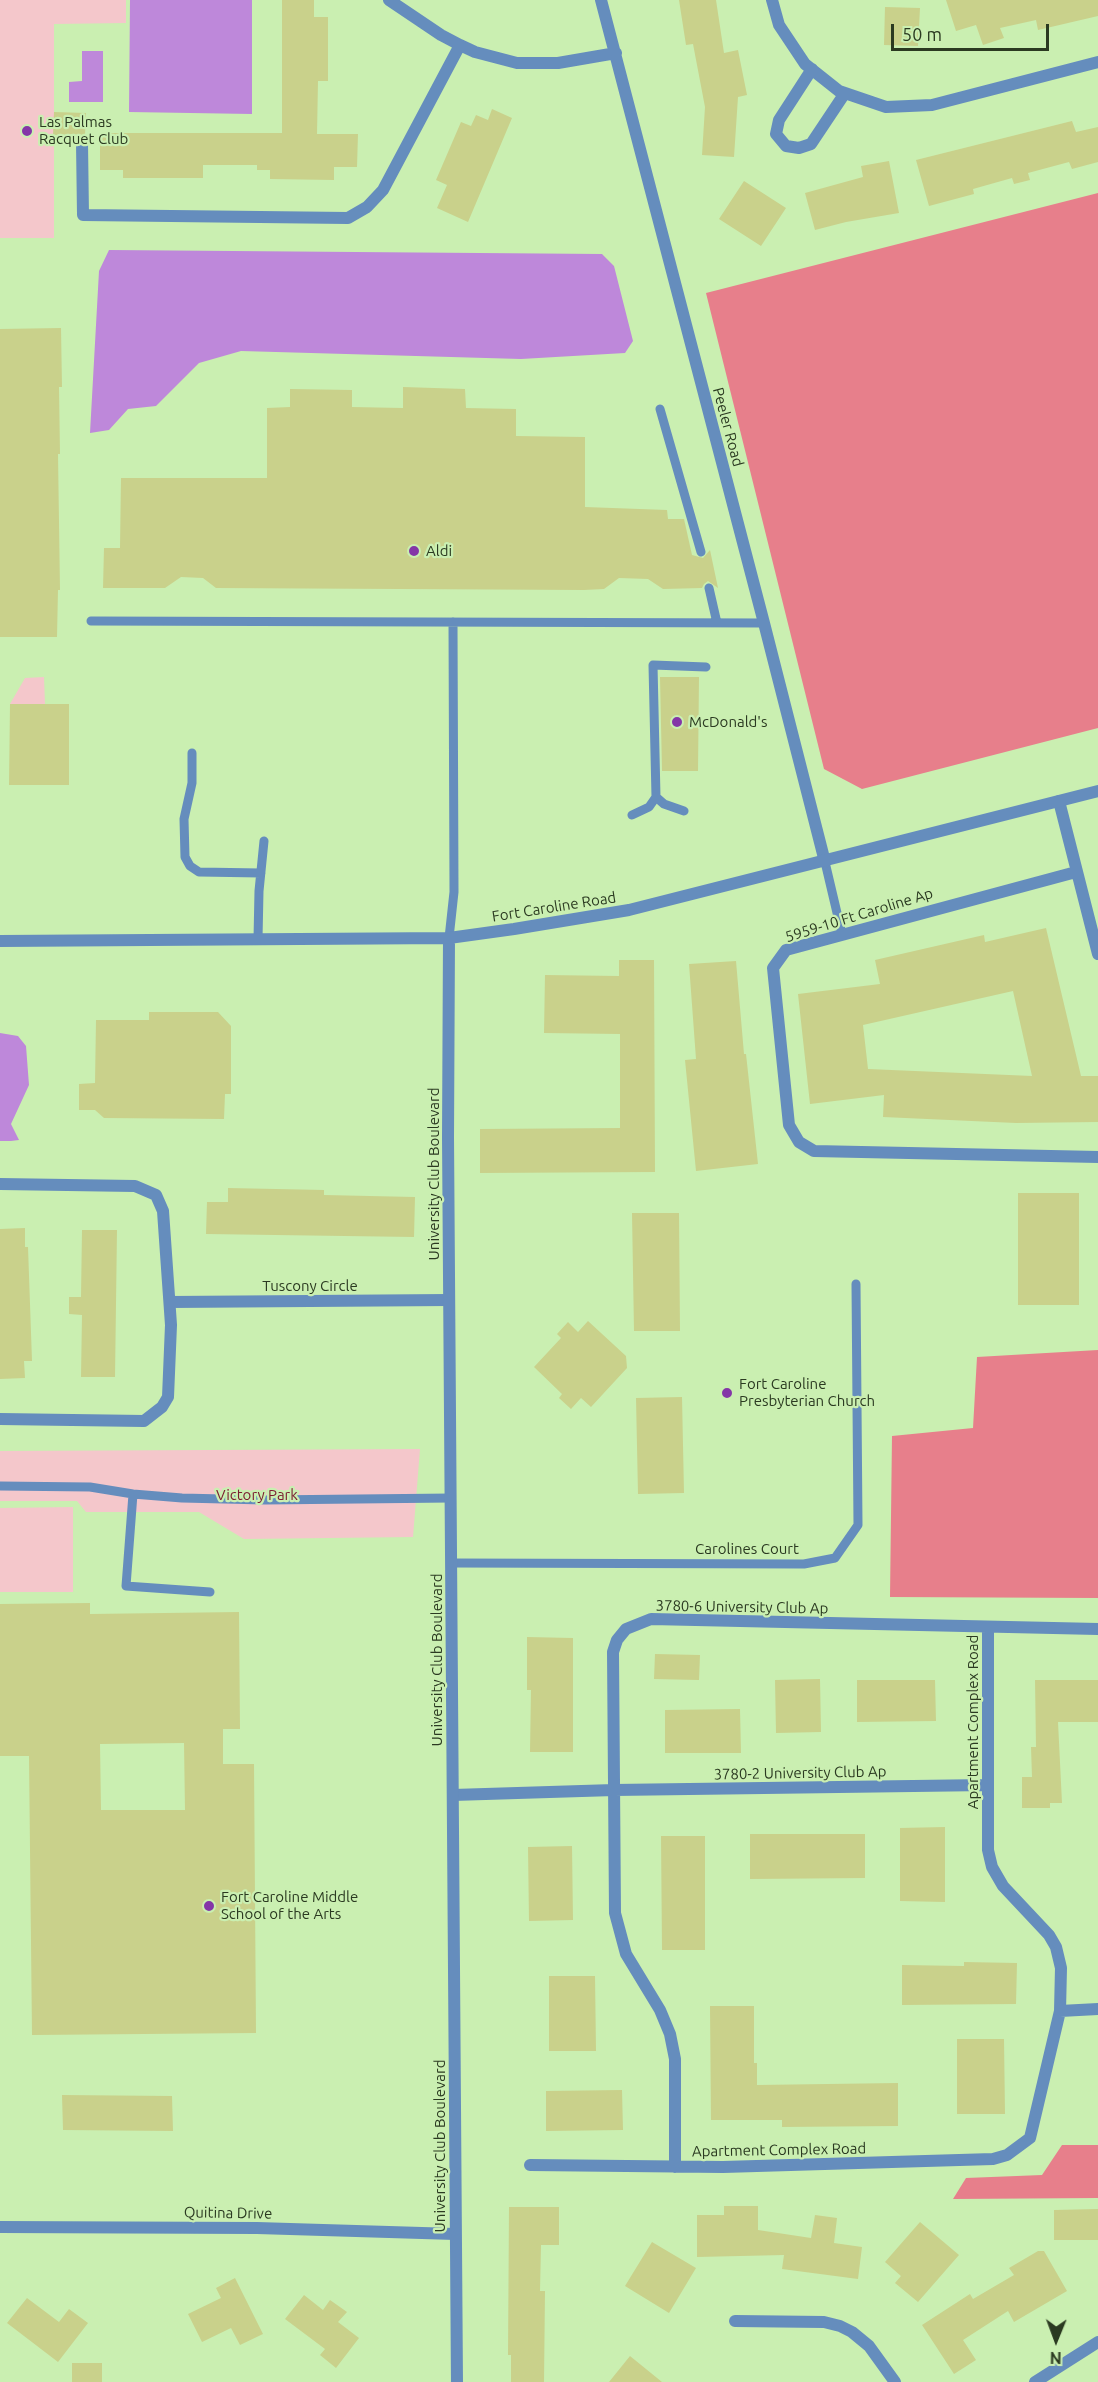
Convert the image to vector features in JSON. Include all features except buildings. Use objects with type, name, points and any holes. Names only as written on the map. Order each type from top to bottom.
[{"type":"street","points":[[389,0],[460,45],[475,52],[517,63],[558,63],[616,53]]},
{"type":"street","name":"Peeler Road","points":[[601,0],[825,862]]},
{"type":"street","points":[[772,0],[779,25],[805,64],[842,92],[886,107],[932,105],[1098,62]]},
{"type":"street","points":[[82,143],[83,214],[348,218],[367,207],[383,190],[460,45]]},
{"type":"street","points":[[812,69],[779,120],[776,134],[786,146],[799,148],[811,144],[842,92]]},
{"type":"street","name":"Fort Caroline Road","points":[[0,941],[448,938],[629,910],[1098,791]]},
{"type":"street","points":[[1059,801],[1098,954]]},
{"type":"street","name":"5959-10 Ft Caroline Ap","points":[[1076,872],[786,950],[773,968],[789,1125],[799,1142],[814,1151],[1098,1156]]},
{"type":"street","name":"University Club Boulevard","points":[[448,938],[457,2382]]},
{"type":"street","points":[[0,1184],[135,1186],[156,1195],[163,1211],[170,1302],[168,1396],[162,1407],[144,1421],[0,1419]]},
{"type":"street","name":"Tuscony Circle","points":[[170,1302],[449,1300]]},
{"type":"street","name":"3780-6 University Club Ap","points":[[614,1790],[613,1652],[617,1640],[626,1629],[639,1622],[662,1620],[988,1628]]},
{"type":"street","name":"Apartment Complex Road","points":[[614,1790],[615,1913],[626,1954],[660,2010],[670,2034],[675,2059],[675,2167],[844,2164],[993,2158],[1007,2155],[1030,2138],[1060,2011],[1061,1968],[1056,1947],[1049,1935],[1003,1886],[992,1867],[988,1850],[988,1628],[1098,1629]]},
{"type":"street","name":"3780-2 University Club Ap","points":[[453,1795],[614,1790],[988,1785]]},
{"type":"street","points":[[1060,2011],[1098,2009]]},
{"type":"street","points":[[530,2166],[675,2167]]},
{"type":"street","name":"Quitina Drive","points":[[0,2227],[257,2228],[455,2234]]},
{"type":"street","points":[[735,2321],[825,2322],[840,2326],[852,2332],[869,2346],[895,2382]]},
{"type":"street","points":[[1035,2382],[1098,2342]]},
{"type":"lane","points":[[660,409],[701,552]]},
{"type":"lane","points":[[709,588],[717,623]]},
{"type":"lane","points":[[91,621],[764,623]]},
{"type":"lane","points":[[448,938],[454,892],[453,622]]},
{"type":"lane","points":[[632,815],[649,807],[656,796],[653,665],[706,667]]},
{"type":"lane","points":[[192,753],[192,783],[184,819],[185,857],[190,866],[199,872],[261,873]]},
{"type":"lane","points":[[656,796],[664,804],[684,811]]},
{"type":"lane","points":[[258,939],[264,841]]},
{"type":"lane","points":[[825,862],[842,934]]},
{"type":"lane","name":"Carolines Court","points":[[451,1563],[804,1564],[834,1558],[858,1525],[856,1284]]},
{"type":"lane","points":[[0,1486],[90,1486],[133,1494],[182,1498],[265,1500],[450,1498]]},
{"type":"lane","points":[[133,1494],[126,1586],[210,1592]]},
{"type":"green space","name":"Las Palmas Racquet Club","points":[[0,0],[126,0],[126,23],[54,24],[54,238],[0,238]]},
{"type":"green space","points":[[44,677],[45,704],[10,704],[25,678]]},
{"type":"green space","name":"Victory Park","points":[[420,1449],[413,1537],[244,1539],[199,1512],[86,1512],[77,1501],[0,1501],[0,1451]]},
{"type":"green space","points":[[73,1507],[73,1592],[0,1592],[0,1508]]},
{"type":"shaded area","points":[[130,0],[252,0],[252,114],[129,112]]},
{"type":"shaded area","points":[[82,51],[103,51],[103,102],[69,102],[69,82],[82,81]]},
{"type":"shaded area","points":[[1098,193],[1098,728],[862,789],[824,769],[706,293]]},
{"type":"shaded area","points":[[109,250],[602,254],[614,266],[633,341],[625,353],[521,359],[241,351],[199,363],[156,406],[128,409],[109,430],[90,433],[99,271]]},
{"type":"shaded area","points":[[0,1033],[18,1036],[26,1046],[29,1085],[11,1124],[19,1140],[0,1141]]},
{"type":"shaded area","points":[[1098,1350],[1098,1598],[890,1597],[892,1436],[973,1428],[977,1357]]},
{"type":"shaded area","points":[[1062,2145],[1098,2145],[1098,2198],[953,2199],[966,2178],[1042,2175]]},
{"type":"place","name":"Las Palmas Racquet Club","points":[[27,131]]},
{"type":"place","name":"Aldi","points":[[414,551]]},
{"type":"place","name":"McDonald's","points":[[677,722]]},
{"type":"place","name":"Fort Caroline Presbyterian Church","points":[[727,1393]]},
{"type":"place","name":"Fort Caroline Middle School of the Arts","points":[[209,1906]]}]
